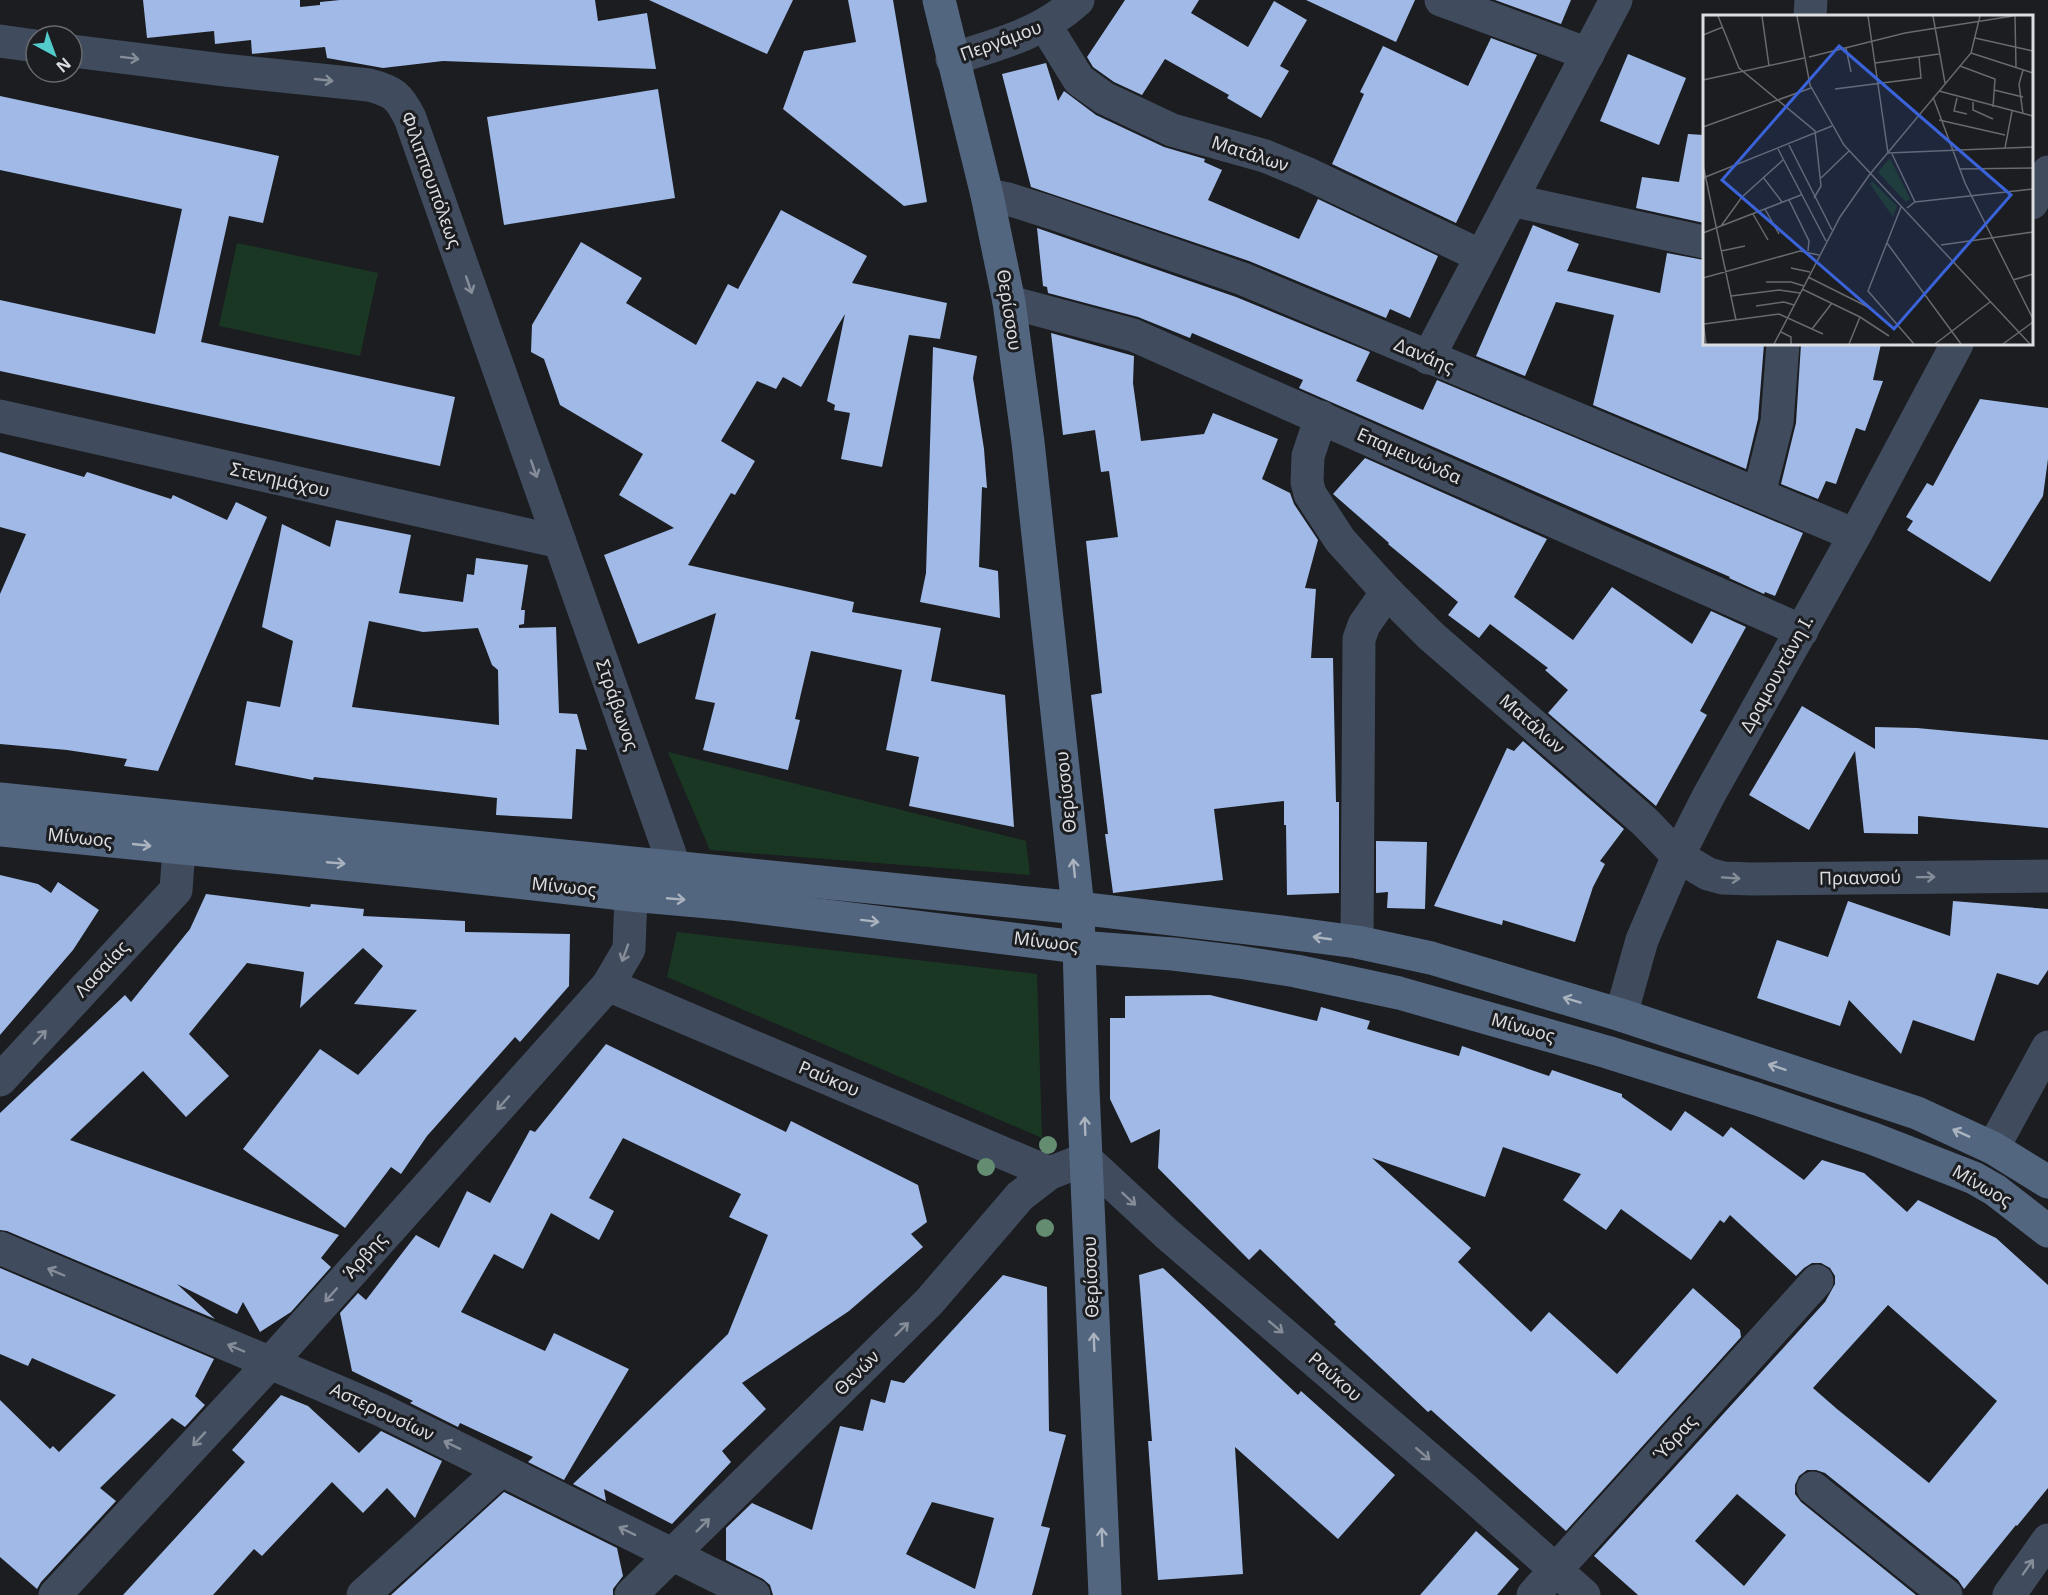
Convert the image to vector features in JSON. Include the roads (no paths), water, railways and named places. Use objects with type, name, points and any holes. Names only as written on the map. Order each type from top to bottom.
[{"type":"main road","name":"Θερίσσου","points":[[939,0],[987,195],[1009,302],[1029,453],[1078,908],[1086,1159],[1105,1595]]},
{"type":"main road","name":"Μίνωος","points":[[0,799],[1078,908],[1357,942],[1431,958],[1622,1015],[1917,1113],[1994,1148],[2048,1182]]},
{"type":"main road","name":"Μίνωος","points":[[0,830],[731,904],[1078,947],[1184,956],[1296,971],[1399,993],[1597,1048],[1767,1102],[1943,1165],[1995,1190],[2048,1231]]},
{"type":"street","name":"Περγάμου","points":[[952,59],[1023,37],[1063,14],[1078,0]]},
{"type":"street","points":[[1441,0],[1588,54]]},
{"type":"street","points":[[1428,358],[1616,0]]},
{"type":"street","name":"Ματάλων","points":[[1045,25],[1079,80],[1104,98],[1172,130],[1276,160],[1347,191],[1481,256]]},
{"type":"street","points":[[0,41],[24,44]]},
{"type":"street","name":"Φιλιππουπόλεως","points":[[84,52],[369,85],[388,90],[404,104],[560,542]]},
{"type":"street","points":[[2033,199],[2048,172]]},
{"type":"street","name":"Δανάης","points":[[987,195],[1052,213],[1243,279],[1855,535]]},
{"type":"street","points":[[1511,200],[1703,242]]},
{"type":"street","name":"Επαμεινώνδα","points":[[1009,302],[1133,335],[1802,631]]},
{"type":"street","points":[[1759,494],[1777,422],[1783,345]]},
{"type":"street","name":"Δραμουντάνη Ι.","points":[[1622,1015],[1642,940],[1678,856],[1709,795],[1855,535],[1956,345]]},
{"type":"street","name":"Στενημάχου","points":[[0,416],[560,542]]},
{"type":"street","name":"Ματάλων","points":[[1321,417],[1308,456],[1306,470],[1310,494],[1340,540],[1431,636],[1644,821],[1678,856]]},
{"type":"street","name":"Στράβωνος","points":[[560,542],[675,868]]},
{"type":"street","points":[[1357,942],[1359,639],[1364,625],[1387,592]]},
{"type":"street","name":"Λασαίας","points":[[0,1080],[176,890],[178,848]]},
{"type":"street","name":"Πριανσού","points":[[1678,856],[1708,874],[1724,878],[2048,876]]},
{"type":"street","name":"Άρβης","points":[[55,1595],[271,1362],[608,985],[628,949],[631,895]]},
{"type":"street","name":"Ραύκου","points":[[608,985],[1050,1173]]},
{"type":"street","points":[[1994,1148],[2048,1047]]},
{"type":"street","name":"Ραύκου","points":[[1086,1159],[1168,1235],[1584,1595]]},
{"type":"street","name":"Θενών","points":[[631,1595],[928,1302],[1020,1196],[1050,1173],[1086,1159]]},
{"type":"street","name":"Αστερουσίων","points":[[0,1248],[381,1410],[754,1595]]},
{"type":"street","name":"Ύδρας","points":[[1533,1595],[1817,1281]]},
{"type":"street","points":[[363,1595],[501,1470]]},
{"type":"street","points":[[1813,1488],[1946,1595]]},
{"type":"street","points":[[2009,1595],[2048,1540]]}]
